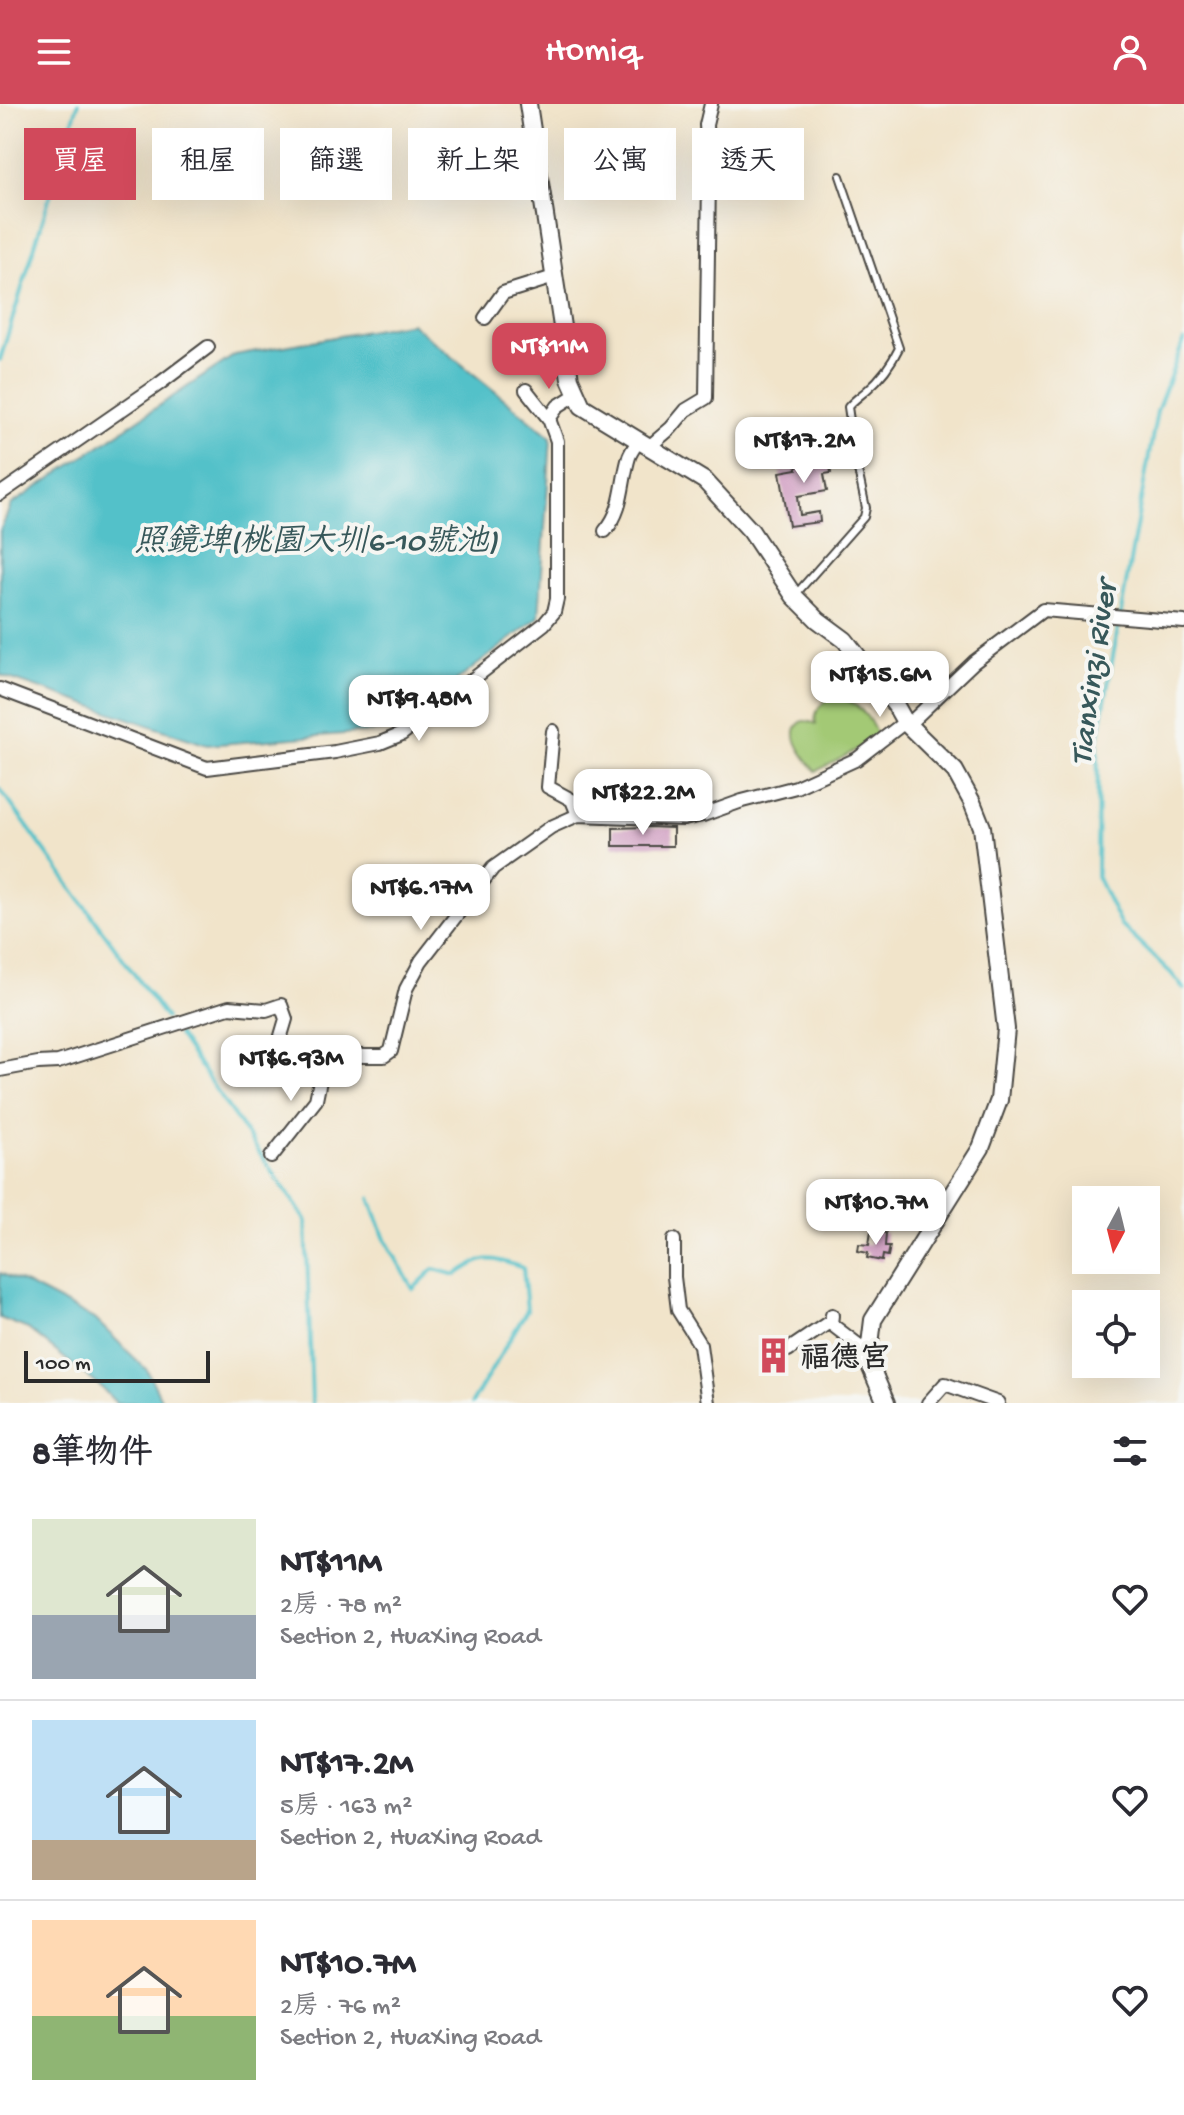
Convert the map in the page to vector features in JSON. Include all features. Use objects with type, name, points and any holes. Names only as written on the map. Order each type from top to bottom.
[{"type":"street","points":[[528,104],[570,379],[582,406],[705,481],[751,531],[794,596],[818,620],[845,640],[905,722],[955,771],[982,827],[1006,1029],[999,1100],[981,1148],[873,1320],[868,1361],[886,1403]]},
{"type":"street","points":[[605,531],[621,501],[630,455],[671,428],[686,410],[706,398],[709,178],[706,125],[711,104]]},
{"type":"street","points":[[485,318],[503,293],[554,277]]},
{"type":"street","points":[[0,494],[208,347]]},
{"type":"street","points":[[0,689],[207,768],[335,752],[380,743],[402,734],[544,624],[554,612],[557,599],[557,441],[549,419],[526,390]]},
{"type":"street","points":[[549,419],[558,406],[577,394]]},
{"type":"street","points":[[0,1070],[58,1062],[229,1007],[266,1010],[281,1005],[286,1019],[278,1046],[325,1056],[384,1056],[391,1051],[406,989],[421,961],[493,868],[551,827],[578,815],[684,819],[796,787],[857,759],[905,722],[912,721],[974,662],[1043,610],[1184,622]]},
{"type":"street","points":[[553,731],[548,787],[572,800],[578,815]]},
{"type":"street","points":[[271,1157],[316,1100],[325,1056]]},
{"type":"street","points":[[674,1240],[678,1310],[700,1345],[708,1403]]},
{"type":"street","points":[[788,1350],[832,1318],[831,1324],[869,1353]]},
{"type":"street","points":[[928,1403],[945,1384],[998,1403]]},
{"type":"lane","points":[[794,596],[864,517],[866,508],[848,407],[889,368],[899,348],[840,176]]},
{"type":"green space","points":[[834,697],[849,701],[861,710],[877,736],[816,771],[800,749],[795,730],[804,721],[816,724],[819,708]]},
{"type":"water","name":"照鏡埤(桃園大圳6-10號池)","points":[[411,323],[551,437],[539,617],[393,730],[207,745],[0,675],[0,531],[11,505],[235,355]]},
{"type":"water","points":[[0,1273],[96,1320],[147,1370],[163,1403],[116,1403],[102,1388],[28,1329],[0,1318]]},
{"type":"building","points":[[810,445],[811,461],[829,459],[831,473],[824,474],[827,491],[798,496],[800,515],[819,512],[820,522],[789,526],[780,472],[797,469],[795,446]]},
{"type":"building","points":[[613,828],[673,828],[673,846],[613,846]]},
{"type":"building","points":[[871,1231],[886,1233],[885,1246],[890,1246],[888,1256],[883,1255],[882,1261],[867,1258],[868,1253],[858,1251],[859,1244],[869,1245]]},
{"type":"waterway","points":[[0,360],[78,104]]},
{"type":"waterway","name":"Tianxinzi River","points":[[1184,340],[1157,411],[1098,740],[1097,876],[1120,924],[1184,989]]},
{"type":"waterway","points":[[0,789],[166,1018]]},
{"type":"waterway","points":[[178,1035],[306,1220],[312,1403]]},
{"type":"waterway","points":[[370,1198],[384,1237],[413,1289],[434,1269],[456,1275],[488,1260],[523,1268],[527,1310],[472,1403]]},
{"type":"place","name":"福德宮","points":[[774,1356]]}]
